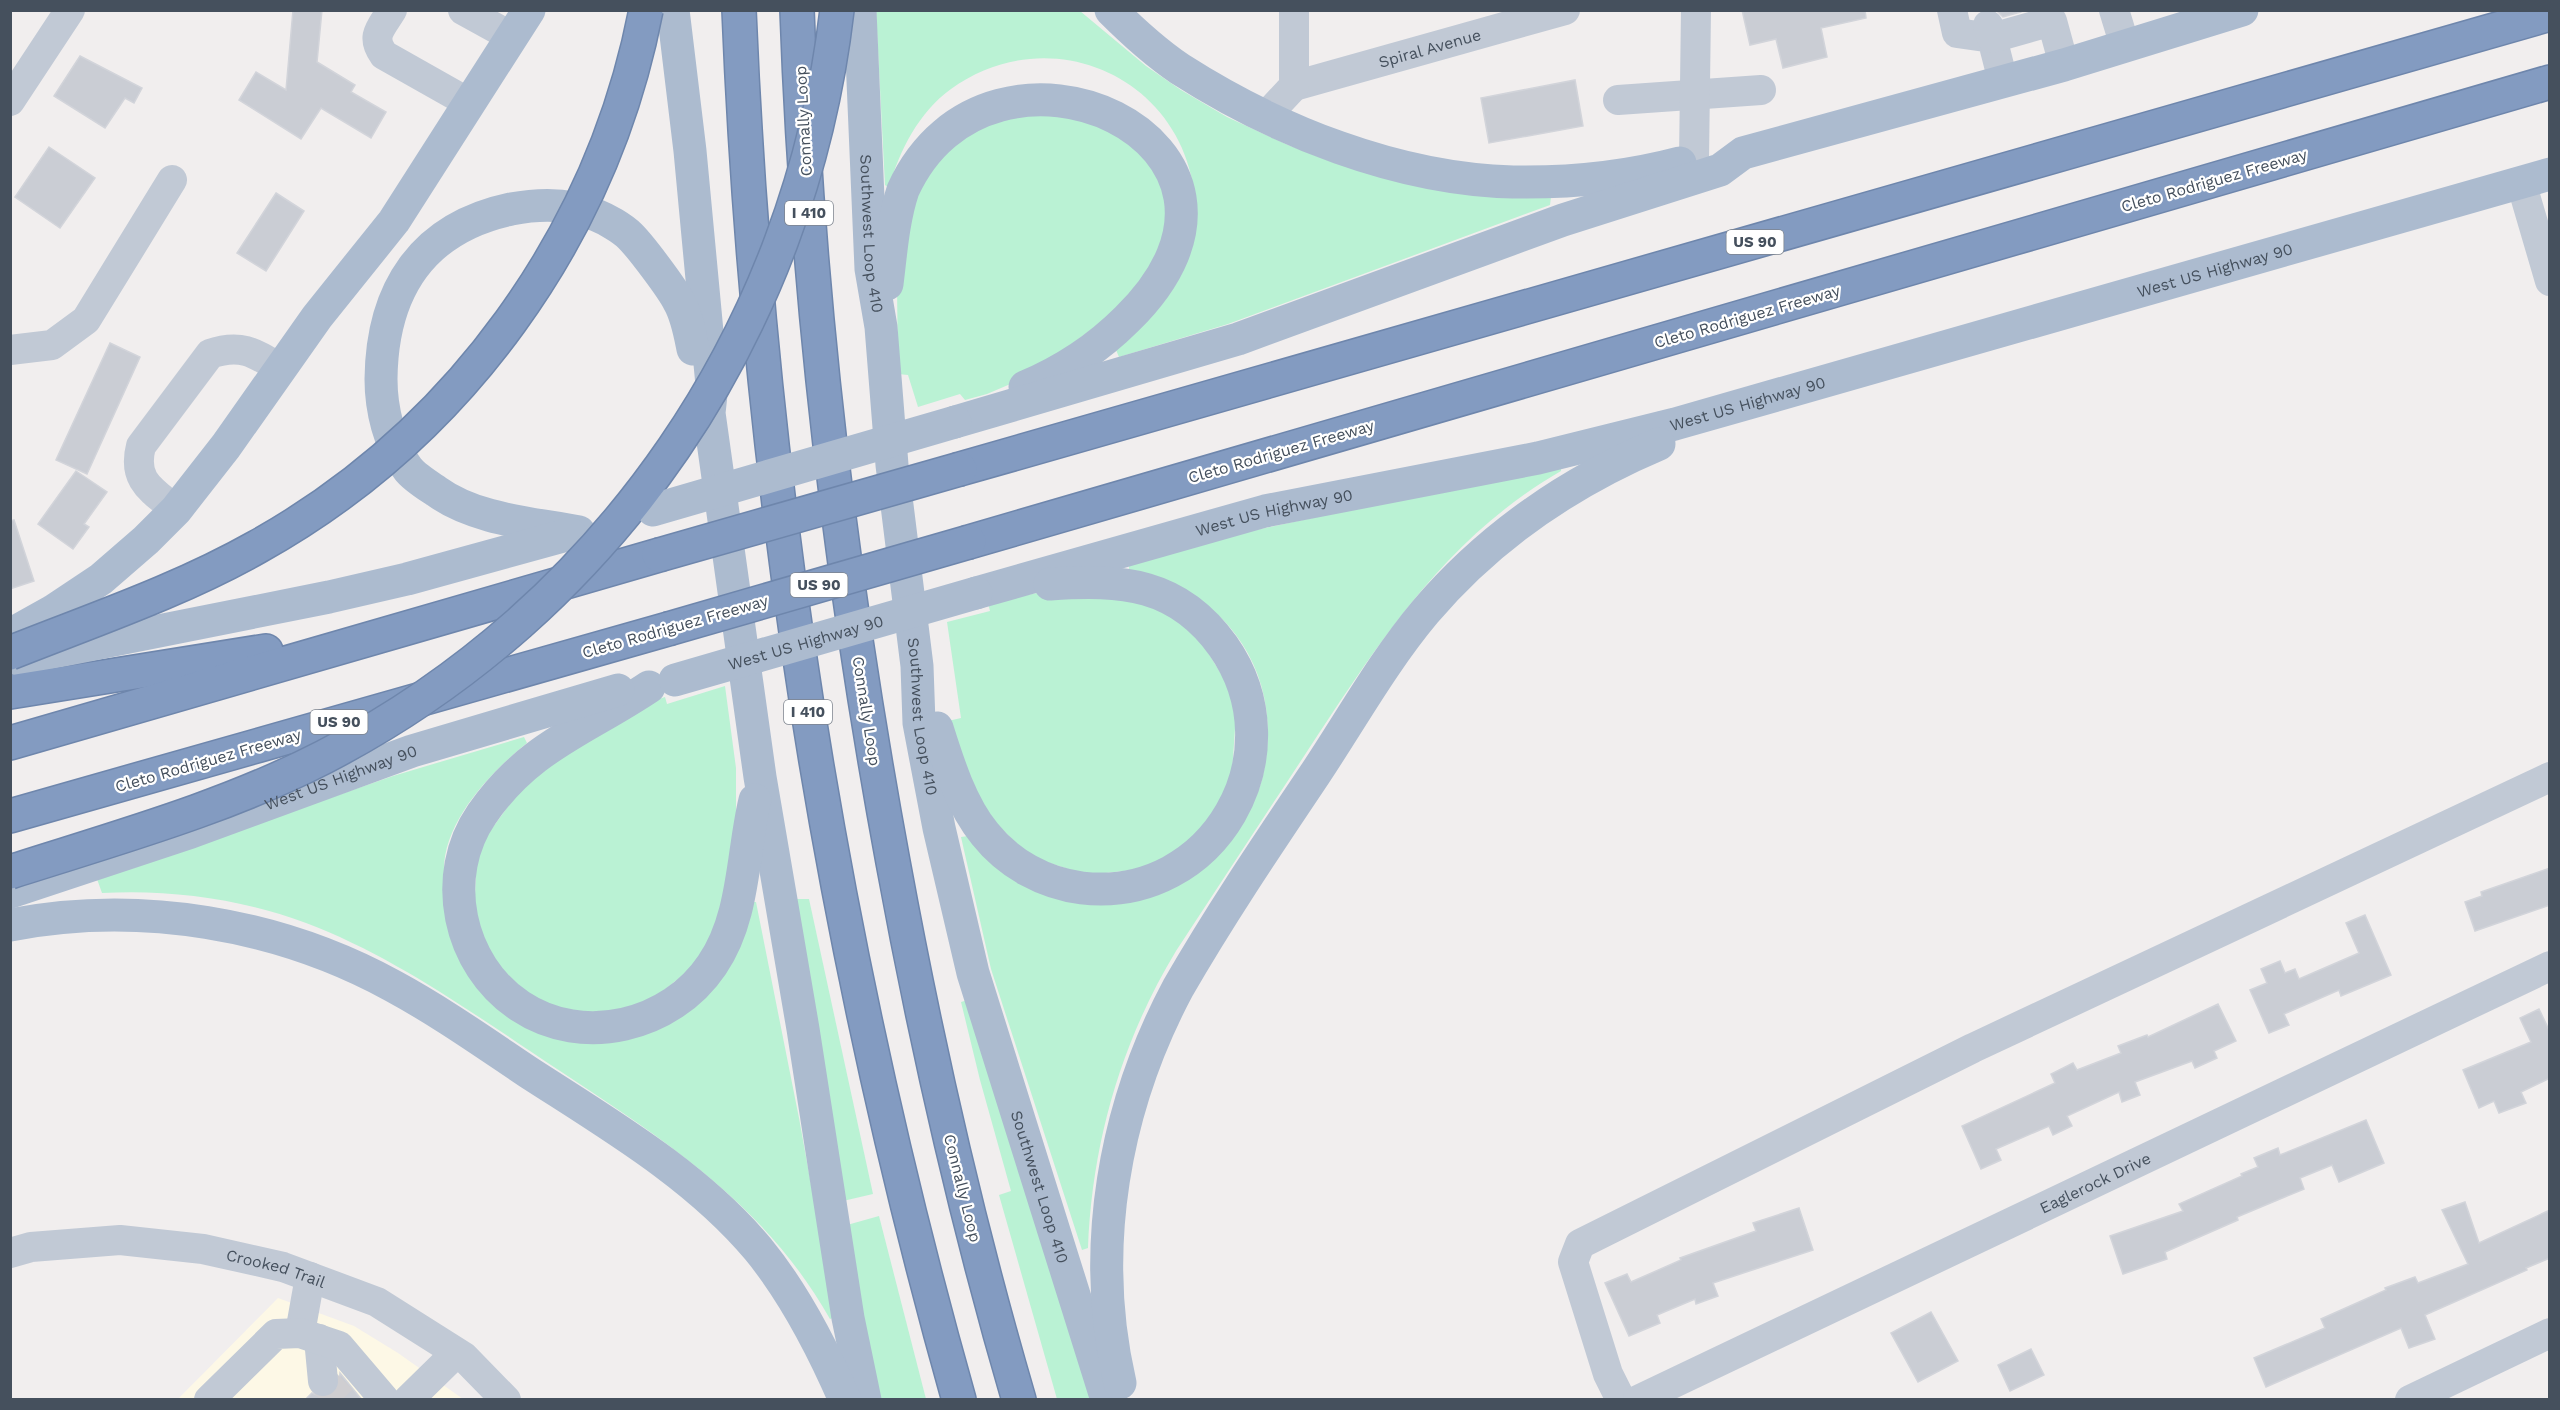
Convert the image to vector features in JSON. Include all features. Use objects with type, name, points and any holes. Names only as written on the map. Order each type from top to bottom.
[{"type":"highway","points":[[10,653],[163,592],[256,548],[351,486],[399,446],[435,411],[476,366],[514,317],[548,266],[568,229],[596,174],[610,137],[630,76],[646,10]]},
{"type":"highway","name":"I 410","points":[[739,10],[746,153],[762,359],[787,569],[805,691],[843,914],[882,1100],[959,1400]]},
{"type":"highway","name":"Connally Loop","points":[[797,10],[809,222],[827,416],[850,601],[872,741],[900,903],[934,1067],[1019,1400]]},
{"type":"highway","points":[[10,872],[231,799],[324,757],[398,714],[463,670],[528,616],[574,571],[635,502],[674,450],[710,394],[753,310],[782,242],[803,183],[822,102],[837,10]]},
{"type":"highway","name":"US 90","points":[[10,743],[2550,14]]},
{"type":"highway","name":"Cleto Rodriguez Freeway","points":[[10,816],[969,542],[2550,82]]},
{"type":"highway","points":[[10,692],[252,652],[364,641]]},
{"type":"main road","points":[[674,10],[712,385],[709,412]]},
{"type":"main road","name":"Southwest Loop 410","points":[[860,10],[870,259],[881,327],[891,465],[918,666],[919,723],[941,837],[973,973],[1107,1400]]},
{"type":"main road","points":[[1111,10],[1179,68],[1266,116],[1334,145],[1428,172],[1491,180],[1551,182],[1592,178],[1694,160],[1716,153],[1743,153],[2064,65],[2125,46],[2186,19],[2242,10]]},
{"type":"main road","points":[[10,634],[53,611],[101,579],[140,546],[176,510],[226,446],[317,317],[394,221],[521,24]]},
{"type":"main road","points":[[881,327],[891,241],[903,190],[930,135],[960,101],[1000,80],[1026,74],[1051,73],[1076,77],[1106,87],[1125,99],[1146,118],[1161,138],[1172,162],[1180,202],[1175,246],[1158,284],[1122,324],[1086,353],[1040,381],[989,401],[960,421]]},
{"type":"main road","points":[[10,660],[329,597],[407,579],[579,532],[960,421],[1238,339],[1563,220],[1720,170],[1743,153]]},
{"type":"main road","name":"West US Highway 90","points":[[10,892],[191,832],[412,751],[617,690],[662,683],[1264,511],[1538,458],[1716,413],[2536,178]]},
{"type":"main road","points":[[579,532],[472,510],[438,493],[408,469],[390,435],[381,394],[381,351],[393,308],[406,276],[431,245],[462,225],[498,212],[529,206],[557,206],[596,214],[630,236],[679,301],[709,412],[760,777],[803,1029],[846,1308],[865,1400]]},
{"type":"main road","points":[[1124,1400],[1114,1350],[1108,1290],[1113,1179],[1126,1114],[1142,1064],[1161,1021],[1187,972],[1383,670],[1420,619],[1447,587],[1506,533],[1562,494],[1609,467],[1681,435],[1716,413]]},
{"type":"main road","points":[[918,666],[944,750],[975,819],[1001,852],[1024,868],[1071,886],[1122,887],[1146,882],[1172,872],[1208,844],[1225,823],[1243,788],[1248,771],[1252,735],[1249,703],[1241,680],[1231,658],[1217,638],[1185,607],[1140,586],[1106,582],[989,589]]},
{"type":"main road","points":[[662,683],[560,738],[524,766],[489,805],[469,838],[462,855],[458,882],[462,923],[480,963],[498,987],[513,1001],[541,1017],[560,1023],[606,1027],[648,1018],[672,1006],[689,992],[713,964],[734,916],[741,886],[749,824],[760,777]]},
{"type":"main road","points":[[10,925],[54,918],[105,915],[154,916],[201,922],[259,934],[307,948],[360,969],[403,991],[549,1085],[656,1158],[721,1210],[757,1248],[786,1287],[819,1343],[845,1400]]},
{"type":"street","points":[[10,101],[70,10]]},
{"type":"street","points":[[392,10],[376,36],[377,45],[384,55],[469,103]]},
{"type":"street","points":[[1266,116],[1293,86],[1294,10]]},
{"type":"street","name":"Spiral Avenue","points":[[1293,86],[1565,10]]},
{"type":"street","points":[[1694,160],[1696,10]]},
{"type":"street","points":[[1952,10],[1957,33],[1990,32],[2055,14],[2064,65]]},
{"type":"street","points":[[2114,10],[2125,46]]},
{"type":"street","points":[[465,12],[521,24]]},
{"type":"street","points":[[1990,32],[2002,81]]},
{"type":"street","points":[[1618,100],[1761,90]]},
{"type":"street","points":[[2536,178],[2550,281]]},
{"type":"street","points":[[10,350],[52,345],[86,320],[172,180]]},
{"type":"street","points":[[176,510],[145,485],[137,462],[141,446],[210,354],[224,349],[249,350],[281,369]]},
{"type":"street","points":[[1614,1387],[1573,1262],[1580,1244],[1973,1048],[2550,777]]},
{"type":"street","name":"Eaglerock Drive","points":[[1638,1400],[2550,966]]},
{"type":"street","name":"Crooked Trail","points":[[10,1253],[31,1247],[120,1240],[203,1249],[283,1267],[377,1302],[456,1353],[507,1400]]},
{"type":"street","points":[[310,1277],[310,1336],[323,1381]]},
{"type":"street","points":[[2410,1400],[2550,1333]]},
{"type":"street","points":[[209,1400],[276,1334],[310,1336],[339,1346],[385,1400]]},
{"type":"street","points":[[408,1400],[456,1353]]},
{"type":"shaded area","points":[[278,1298],[354,1326],[398,1353],[463,1399],[177,1400]]},
{"type":"green space","points":[[876,11],[1080,11],[1146,66],[1181,90],[1227,117],[1288,145],[1335,163],[1551,197],[1550,205],[1228,324],[1119,357],[1116,350],[1155,312],[1174,287],[1190,253],[1193,240],[1196,215],[1194,190],[1183,149],[1162,115],[1135,88],[1102,70],[1065,60],[1027,59],[988,69],[951,89],[929,109],[905,146],[889,188],[885,185]]},
{"type":"green space","points":[[1028,84],[1073,87],[1107,100],[1162,165],[1167,235],[1131,300],[1027,377],[987,394],[965,400],[960,394],[918,407],[908,375],[898,374],[897,285],[918,179],[1004,90]]},
{"type":"green space","points":[[1561,465],[1561,471],[1520,498],[1449,560],[1389,631],[1176,951],[1140,1021],[1113,1094],[1096,1170],[1088,1248],[1082,1250],[991,969],[961,837],[968,836],[1085,902],[1240,815],[1251,806],[1264,772],[1268,723],[1257,673],[1246,651],[1232,630],[1215,612],[1172,584],[1129,570],[1129,562],[1209,540]]},
{"type":"green space","points":[[1037,593],[1138,598],[1193,628],[1237,700],[1231,787],[1190,843],[1142,869],[1087,875],[1031,857],[985,813],[948,721],[961,718],[947,622],[990,611],[988,603]]},
{"type":"green space","points":[[725,686],[736,768],[736,818],[729,883],[711,938],[695,965],[652,1000],[605,1013],[554,1007],[529,995],[496,963],[474,918],[477,849],[534,771],[647,703],[665,697],[667,704]]},
{"type":"green space","points":[[524,737],[527,743],[484,783],[460,817],[451,835],[444,873],[462,960],[621,1038],[753,902],[756,902],[799,1118],[835,1317],[830,1319],[802,1275],[770,1236],[736,1201],[698,1168],[618,1110],[479,1017],[395,965],[336,936],[282,915],[231,902],[179,894],[102,893],[97,879],[393,776]]},
{"type":"green space","points":[[794,899],[809,899],[873,1194],[843,1201]]},
{"type":"green space","points":[[971,999],[1099,1399],[1057,1399],[999,1195],[1011,1191],[961,1002]]},
{"type":"green space","points":[[879,1216],[926,1399],[879,1399],[847,1225]]},
{"type":"building","points":[[293,10],[322,10],[317,62],[355,85],[351,92],[386,112],[371,138],[321,108],[301,139],[239,100],[256,72],[286,90]]},
{"type":"building","points":[[1742,10],[1865,10],[1866,18],[1821,28],[1827,57],[1783,68],[1776,39],[1750,45]]},
{"type":"building","points":[[1996,10],[2021,10],[2021,12],[2003,17]]},
{"type":"building","points":[[80,56],[142,88],[134,103],[125,98],[105,128],[54,96]]},
{"type":"building","points":[[1575,80],[1583,126],[1489,143],[1481,98]]},
{"type":"building","points":[[49,147],[95,178],[60,228],[15,197]]},
{"type":"building","points":[[276,193],[304,211],[266,271],[237,253]]},
{"type":"building","points":[[110,343],[140,357],[87,474],[56,460]]},
{"type":"building","points":[[76,471],[107,492],[84,524],[89,527],[73,549],[38,524]]},
{"type":"building","points":[[14,520],[34,581],[10,589],[10,521]]},
{"type":"building","points":[[2550,868],[2550,905],[2475,931],[2465,902],[2482,896],[2481,892]]},
{"type":"building","points":[[2365,915],[2391,975],[2341,996],[2339,990],[2284,1014],[2289,1025],[2269,1033],[2250,990],[2267,983],[2261,969],[2280,961],[2285,973],[2295,969],[2299,979],[2359,953],[2346,923]]},
{"type":"building","points":[[2218,1004],[2236,1041],[2214,1051],[2217,1058],[2195,1068],[2192,1061],[2135,1082],[2140,1095],[2122,1102],[2119,1092],[2067,1116],[2072,1126],[2053,1135],[2049,1126],[1996,1149],[2001,1160],[1981,1169],[1962,1126],[2055,1083],[2051,1074],[2073,1063],[2077,1070],[2121,1053],[2118,1046],[2147,1035],[2148,1037]]},
{"type":"building","points":[[2539,1009],[2550,1032],[2550,1081],[2548,1079],[2521,1092],[2526,1103],[2499,1113],[2494,1101],[2479,1108],[2463,1070],[2531,1042],[2520,1018]]},
{"type":"building","points":[[2366,1120],[2384,1163],[2339,1182],[2332,1165],[2300,1178],[2304,1189],[2237,1217],[2238,1220],[2165,1252],[2167,1259],[2123,1274],[2110,1236],[2183,1211],[2179,1204],[2258,1167],[2254,1158],[2278,1148],[2280,1155]]},
{"type":"building","points":[[2465,1202],[2479,1243],[2550,1210],[2550,1258],[2425,1315],[2435,1339],[2409,1348],[2401,1328],[2266,1387],[2254,1358],[2325,1328],[2321,1319],[2386,1290],[2385,1288],[2415,1277],[2418,1283],[2468,1264],[2442,1210]]},
{"type":"building","points":[[1799,1208],[1813,1250],[1713,1283],[1718,1296],[1696,1304],[1695,1299],[1657,1315],[1660,1323],[1629,1336],[1605,1283],[1627,1274],[1631,1282],[1681,1260],[1680,1258],[1756,1231],[1753,1223]]},
{"type":"building","points":[[1931,1312],[1958,1361],[1918,1382],[1891,1333]]},
{"type":"building","points":[[2031,1349],[2044,1375],[2010,1391],[1998,1365]]},
{"type":"building","points":[[340,1373],[362,1400],[305,1400],[312,1393],[324,1398],[333,1395],[339,1388]]},
{"type":"tunnel","points":[[323,1381],[342,1400]]}]
